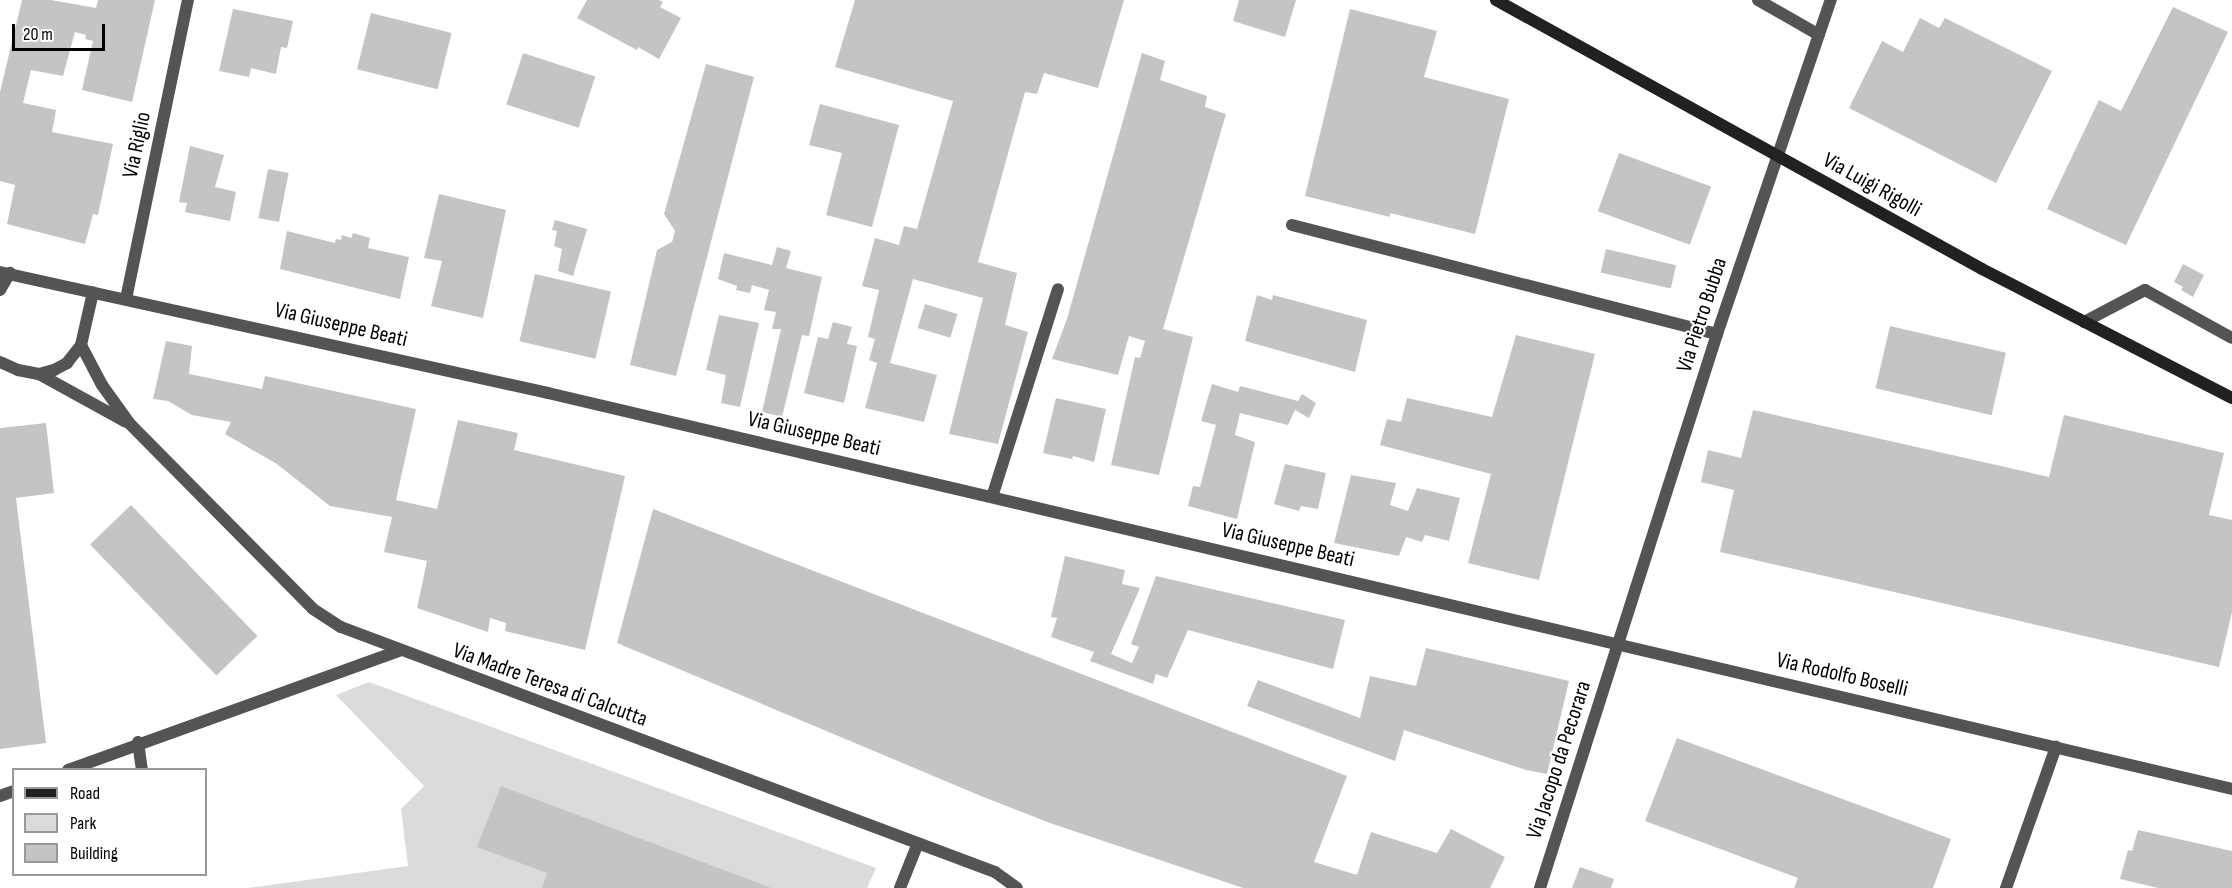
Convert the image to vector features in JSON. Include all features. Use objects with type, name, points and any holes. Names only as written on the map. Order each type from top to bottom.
[{"type":"main road","name":"Via Luigi Rigolli","points":[[1496,0],[1777,157],[2084,322],[2232,398]]},
{"type":"street","name":"Via Riglio","points":[[126,299],[188,0]]},
{"type":"street","points":[[1758,0],[1819,35]]},
{"type":"street","name":"Via Pietro Bubba","points":[[1618,644],[1717,334],[1831,0]]},
{"type":"street","points":[[1292,225],[1717,334]]},
{"type":"street","name":"Via Giuseppe Beati","points":[[5,273],[548,393],[1618,644]]},
{"type":"street","points":[[0,290],[5,273]]},
{"type":"street","points":[[992,497],[1058,289]]},
{"type":"street","points":[[2084,322],[2145,290],[2232,339]]},
{"type":"street","points":[[39,374],[67,363],[81,345],[93,292]]},
{"type":"street","name":"Via Madre Teresa di Calcutta","points":[[81,345],[102,386],[130,424],[313,609],[341,627],[399,651],[995,872],[1017,888]]},
{"type":"street","name":"Via Madre Teresa di Calcutta","points":[[0,362],[18,370],[39,374],[130,424]]},
{"type":"street","name":"Via Rodolfo Boselli","points":[[1618,644],[2232,789]]},
{"type":"street","name":"Via Jacopo da Pecorara","points":[[1540,888],[1618,644]]},
{"type":"street","points":[[73,768],[138,742],[399,651]]},
{"type":"street","points":[[138,742],[142,768]]},
{"type":"street","points":[[2006,888],[2056,747]]},
{"type":"street","points":[[900,888],[918,843]]},
{"type":"green space","points":[[369,682],[876,868],[867,888],[248,888],[408,866],[401,809],[424,786],[336,695]]},
{"type":"building","points":[[22,0],[51,0],[96,8],[98,0],[155,0],[132,102],[82,90],[93,41],[85,39],[86,35],[75,32],[63,76],[31,70],[23,103],[56,110],[52,132],[113,144],[98,215],[93,214],[85,244],[7,224],[15,185],[0,181],[0,92]]},
{"type":"building","points":[[587,0],[659,0],[663,2],[660,7],[681,18],[659,59],[577,18]]},
{"type":"building","points":[[855,0],[1124,0],[1098,88],[1044,73],[1037,94],[1025,92],[978,262],[1017,273],[1005,325],[1028,332],[998,444],[949,434],[983,298],[913,279],[890,363],[937,375],[924,422],[865,408],[877,363],[869,360],[875,339],[868,337],[879,290],[862,286],[875,238],[899,245],[904,226],[917,229],[953,101],[835,67]]},
{"type":"building","points":[[1239,0],[1296,0],[1285,37],[1233,21]]},
{"type":"building","points":[[2173,7],[2228,32],[2126,245],[2047,209],[2099,100],[2121,111]]},
{"type":"building","points":[[233,9],[293,21],[287,48],[281,47],[276,74],[251,68],[249,77],[219,71]]},
{"type":"building","points":[[1350,9],[1437,31],[1424,77],[1509,99],[1475,234],[1390,213],[1390,217],[1305,196]]},
{"type":"building","points":[[371,13],[452,33],[438,89],[357,69]]},
{"type":"building","points":[[1920,18],[1939,28],[1945,18],[2052,71],[1996,183],[1849,108],[1882,41],[1903,52]]},
{"type":"building","points":[[523,53],[595,76],[579,128],[506,104]]},
{"type":"building","points":[[1142,53],[1165,61],[1160,80],[1207,96],[1205,107],[1226,114],[1163,329],[1193,337],[1159,475],[1111,465],[1135,357],[1140,358],[1145,341],[1129,336],[1118,375],[1052,359],[1067,319]]},
{"type":"building","points":[[706,64],[754,77],[676,376],[630,365],[657,250],[672,242],[675,231],[664,214]]},
{"type":"building","points":[[820,104],[899,125],[872,227],[826,215],[842,153],[809,145]]},
{"type":"building","points":[[190,146],[224,155],[215,187],[236,192],[230,221],[185,212],[187,203],[179,202]]},
{"type":"building","points":[[1619,153],[1711,187],[1690,245],[1598,211]]},
{"type":"building","points":[[268,169],[289,173],[279,222],[258,218]]},
{"type":"building","points":[[439,194],[506,210],[483,318],[431,306],[442,261],[424,258]]},
{"type":"building","points":[[555,220],[587,229],[573,276],[558,271],[562,249],[554,246],[557,231],[552,230]]},
{"type":"building","points":[[287,231],[335,243],[336,239],[341,240],[342,235],[351,238],[353,233],[370,238],[368,248],[409,257],[400,299],[280,269]]},
{"type":"building","points":[[777,247],[791,251],[786,268],[822,277],[809,336],[802,335],[782,417],[762,412],[781,329],[772,329],[776,312],[764,310],[769,290],[752,285],[750,293],[736,290],[737,286],[718,279],[724,253],[772,265]]},
{"type":"building","points":[[1606,249],[1676,265],[1671,289],[1601,272]]},
{"type":"building","points":[[2183,264],[2204,275],[2193,297],[2181,290],[2183,287],[2174,282]]},
{"type":"building","points":[[535,274],[611,292],[595,359],[519,341]]},
{"type":"building","points":[[1257,295],[1272,300],[1273,295],[1367,320],[1355,372],[1245,341]]},
{"type":"building","points":[[925,304],[958,314],[950,338],[918,328]]},
{"type":"building","points":[[719,315],[759,323],[740,407],[721,403],[726,375],[706,370]]},
{"type":"building","points":[[833,322],[852,327],[847,344],[857,346],[844,403],[804,393],[818,337],[828,339]]},
{"type":"building","points":[[1890,326],[2006,353],[1992,415],[1876,388]]},
{"type":"building","points":[[1516,335],[1595,354],[1539,580],[1468,563],[1491,474],[1380,445],[1387,419],[1401,422],[1407,398],[1492,417]]},
{"type":"building","points":[[166,341],[192,346],[189,374],[262,389],[265,376],[416,409],[396,500],[437,509],[458,420],[518,433],[514,450],[625,476],[585,650],[505,631],[506,623],[490,618],[488,632],[417,608],[427,561],[384,552],[392,517],[330,506],[277,464],[225,434],[231,422],[192,415],[168,401],[153,399]]},
{"type":"building","points":[[1212,384],[1238,392],[1240,386],[1298,401],[1302,394],[1316,403],[1309,418],[1295,410],[1288,425],[1240,413],[1235,435],[1255,442],[1237,519],[1188,506],[1193,486],[1200,487],[1216,425],[1201,421]]},
{"type":"building","points":[[1056,398],[1106,409],[1094,462],[1073,456],[1072,459],[1043,453]]},
{"type":"building","points":[[1753,410],[2049,477],[2064,415],[2224,453],[2209,515],[2232,520],[2232,612],[2219,667],[1720,552],[1734,490],[1701,482],[1708,450],[1741,458]]},
{"type":"building","points":[[46,423],[54,493],[16,498],[46,743],[0,749],[0,428]]},
{"type":"building","points":[[1285,464],[1326,473],[1318,509],[1301,506],[1299,511],[1274,504]]},
{"type":"building","points":[[1351,475],[1396,483],[1390,505],[1408,511],[1417,488],[1460,498],[1449,541],[1425,535],[1422,542],[1406,537],[1399,556],[1334,543]]},
{"type":"building","points":[[131,505],[257,636],[216,676],[90,545]]},
{"type":"building","points":[[653,509],[1347,776],[1314,862],[1357,875],[1371,832],[1437,853],[1451,829],[1505,857],[1490,888],[1243,888],[1050,823],[981,796],[617,643]]},
{"type":"building","points":[[1065,556],[1125,570],[1122,584],[1140,588],[1111,654],[1132,663],[1139,647],[1131,644],[1156,576],[1345,620],[1333,669],[1188,630],[1167,678],[1156,674],[1153,684],[1090,661],[1094,652],[1051,637],[1057,618],[1051,617]]},
{"type":"building","points":[[1426,648],[1569,681],[1547,774],[1526,770],[1404,730],[1395,761],[1247,706],[1258,680],[1360,718],[1370,676],[1416,686]]},
{"type":"building","points":[[1677,738],[1951,839],[1933,888],[1794,888],[1798,878],[1645,821]]},
{"type":"building","points":[[501,786],[771,888],[542,888],[547,873],[477,847]]},
{"type":"building","points":[[2138,830],[2232,851],[2232,888],[2158,888],[2120,879],[2128,850],[2132,851]]},
{"type":"building","points":[[1580,867],[1614,879],[1611,888],[1572,888]]}]
